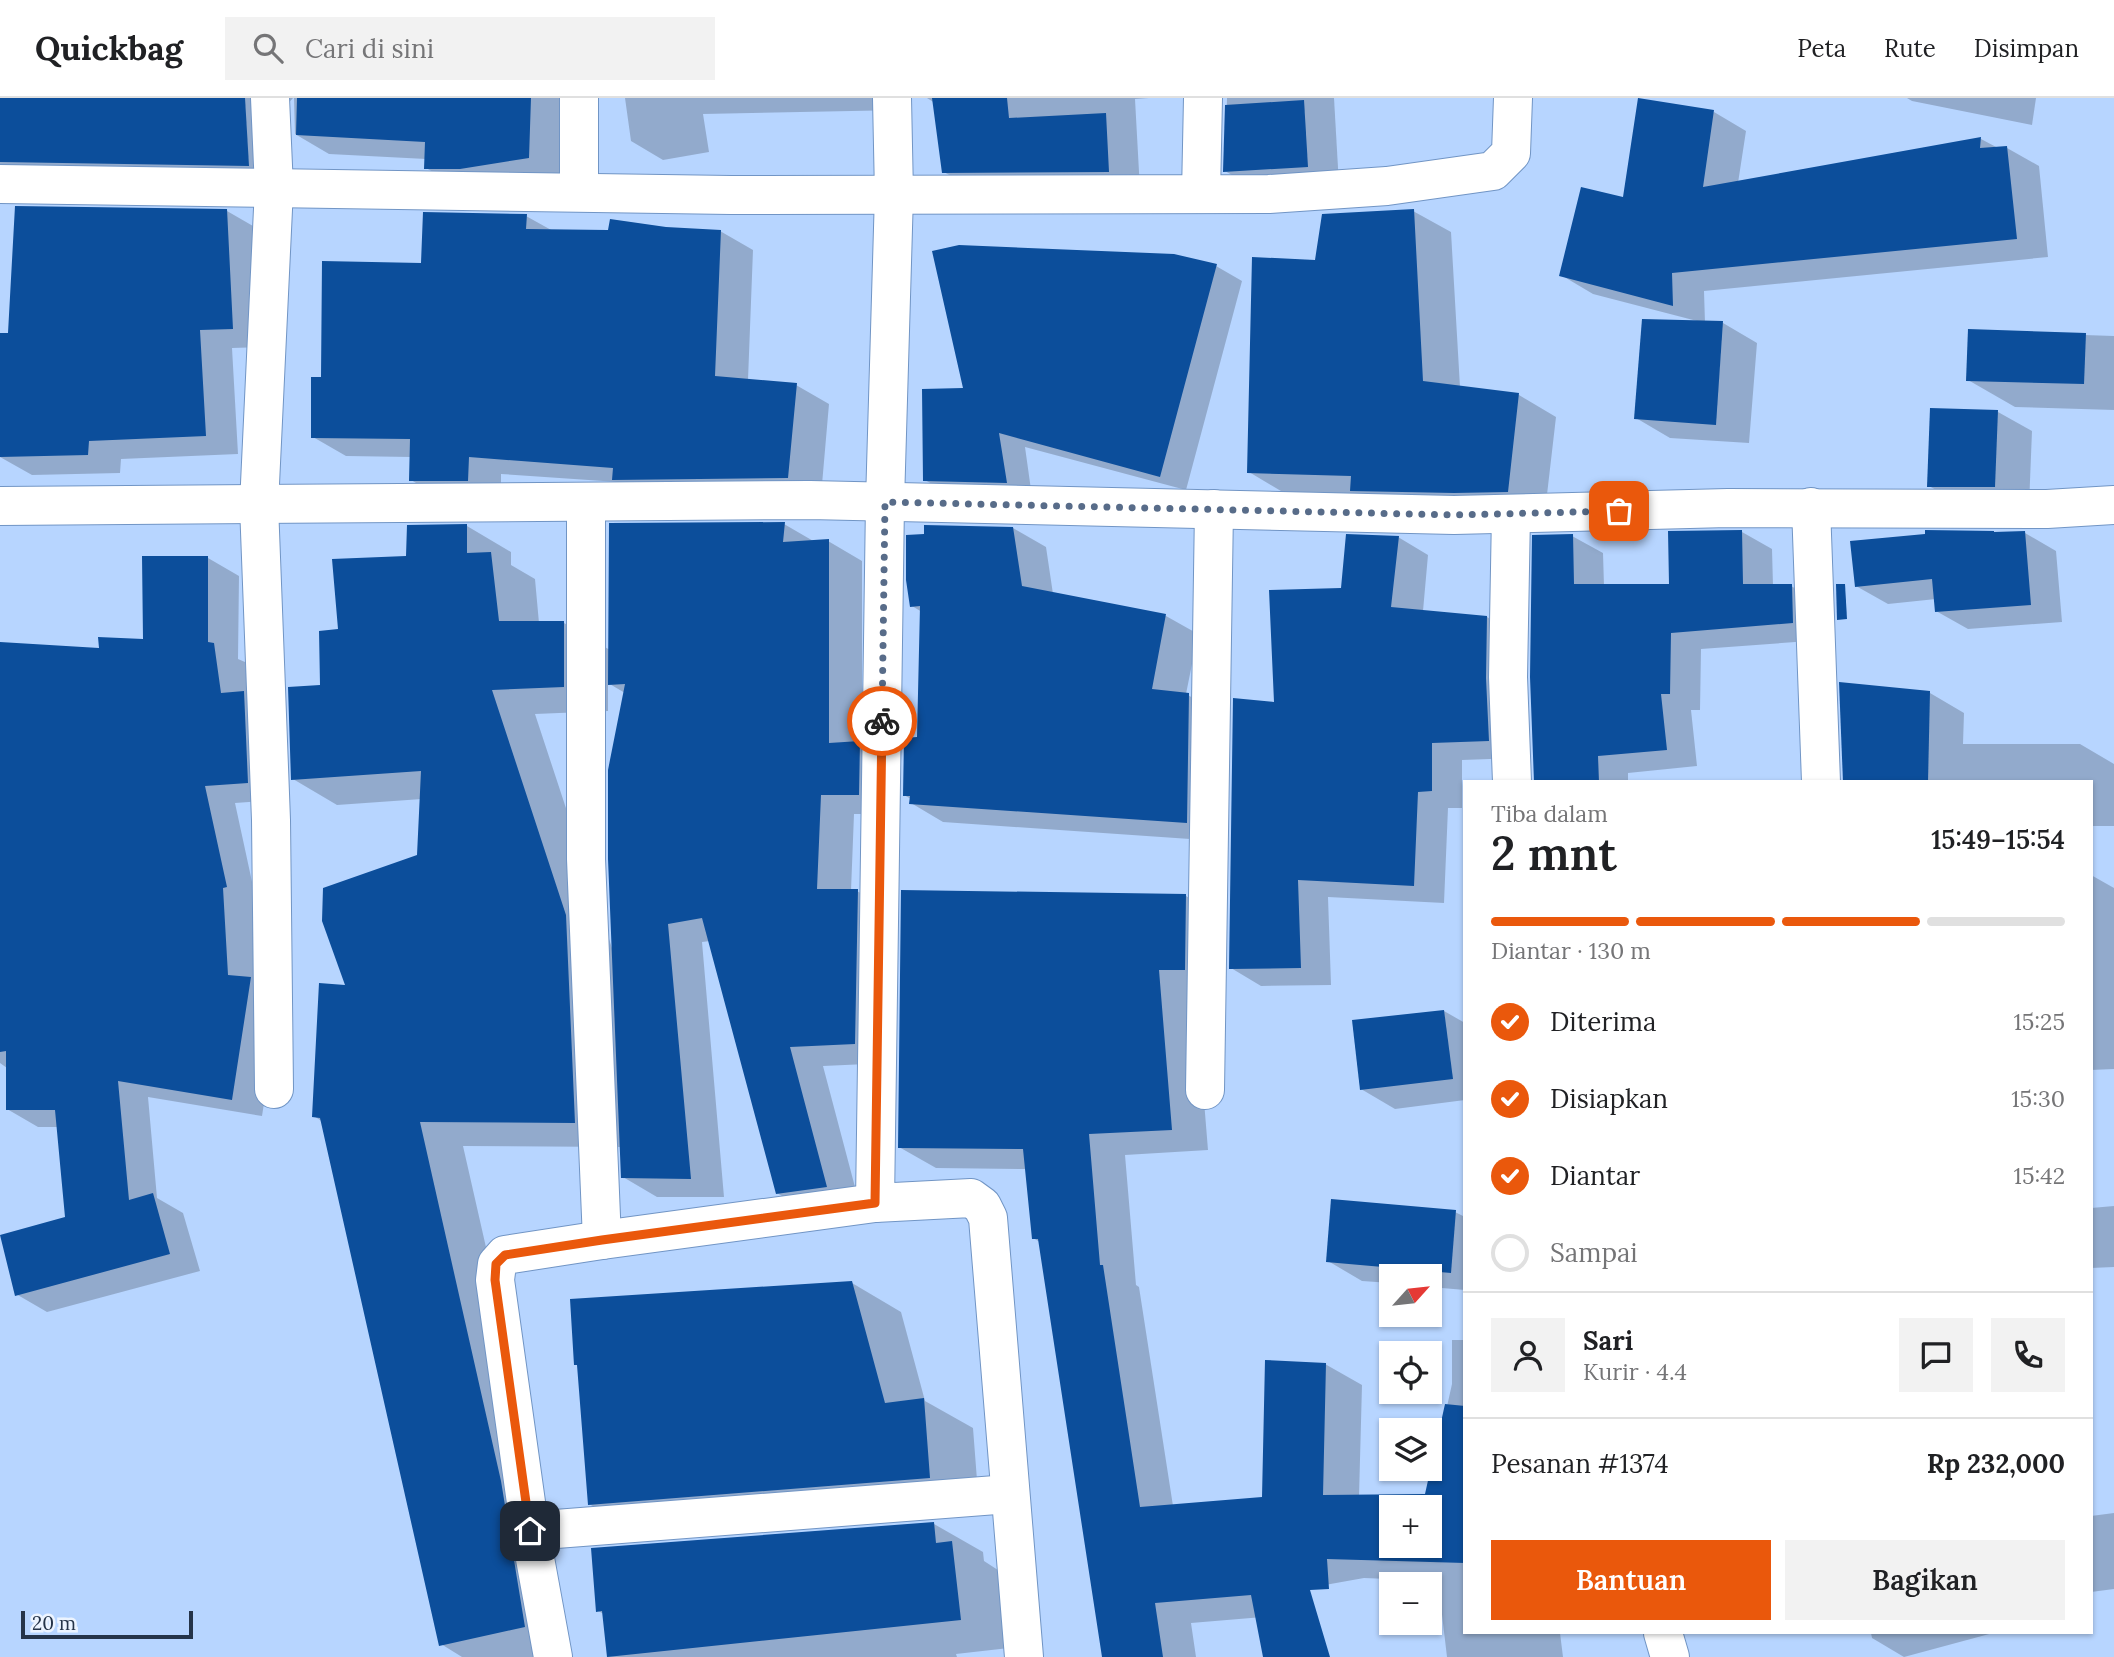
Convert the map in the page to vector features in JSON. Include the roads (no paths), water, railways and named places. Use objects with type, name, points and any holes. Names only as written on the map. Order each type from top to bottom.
[{"type":"street","points":[[270,98],[274,188],[259,505],[271,820],[274,1089]]},
{"type":"street","points":[[579,98],[579,192]]},
{"type":"street","points":[[875,1203],[885,502],[894,194],[892,98]]},
{"type":"street","points":[[1201,194],[1203,98]]},
{"type":"street","points":[[0,184],[731,195],[1269,194],[1387,186],[1493,171],[1511,153],[1513,98]]},
{"type":"street","points":[[586,502],[586,859],[602,1240]]},
{"type":"street","points":[[0,506],[885,502],[1454,515],[1811,508],[2047,509],[2114,505]]},
{"type":"street","points":[[1811,508],[1821,780]]},
{"type":"street","points":[[1205,1090],[1214,509]]},
{"type":"street","points":[[1511,514],[1508,677],[1512,780]]},
{"type":"street","points":[[553,1657],[530,1531],[495,1280],[496,1264],[505,1255],[602,1240],[875,1203],[971,1198],[982,1206],[988,1219],[1024,1657]]},
{"type":"street","points":[[530,1531],[1009,1494]]},
{"type":"street","points":[[1663,1634],[1670,1657]]}]
